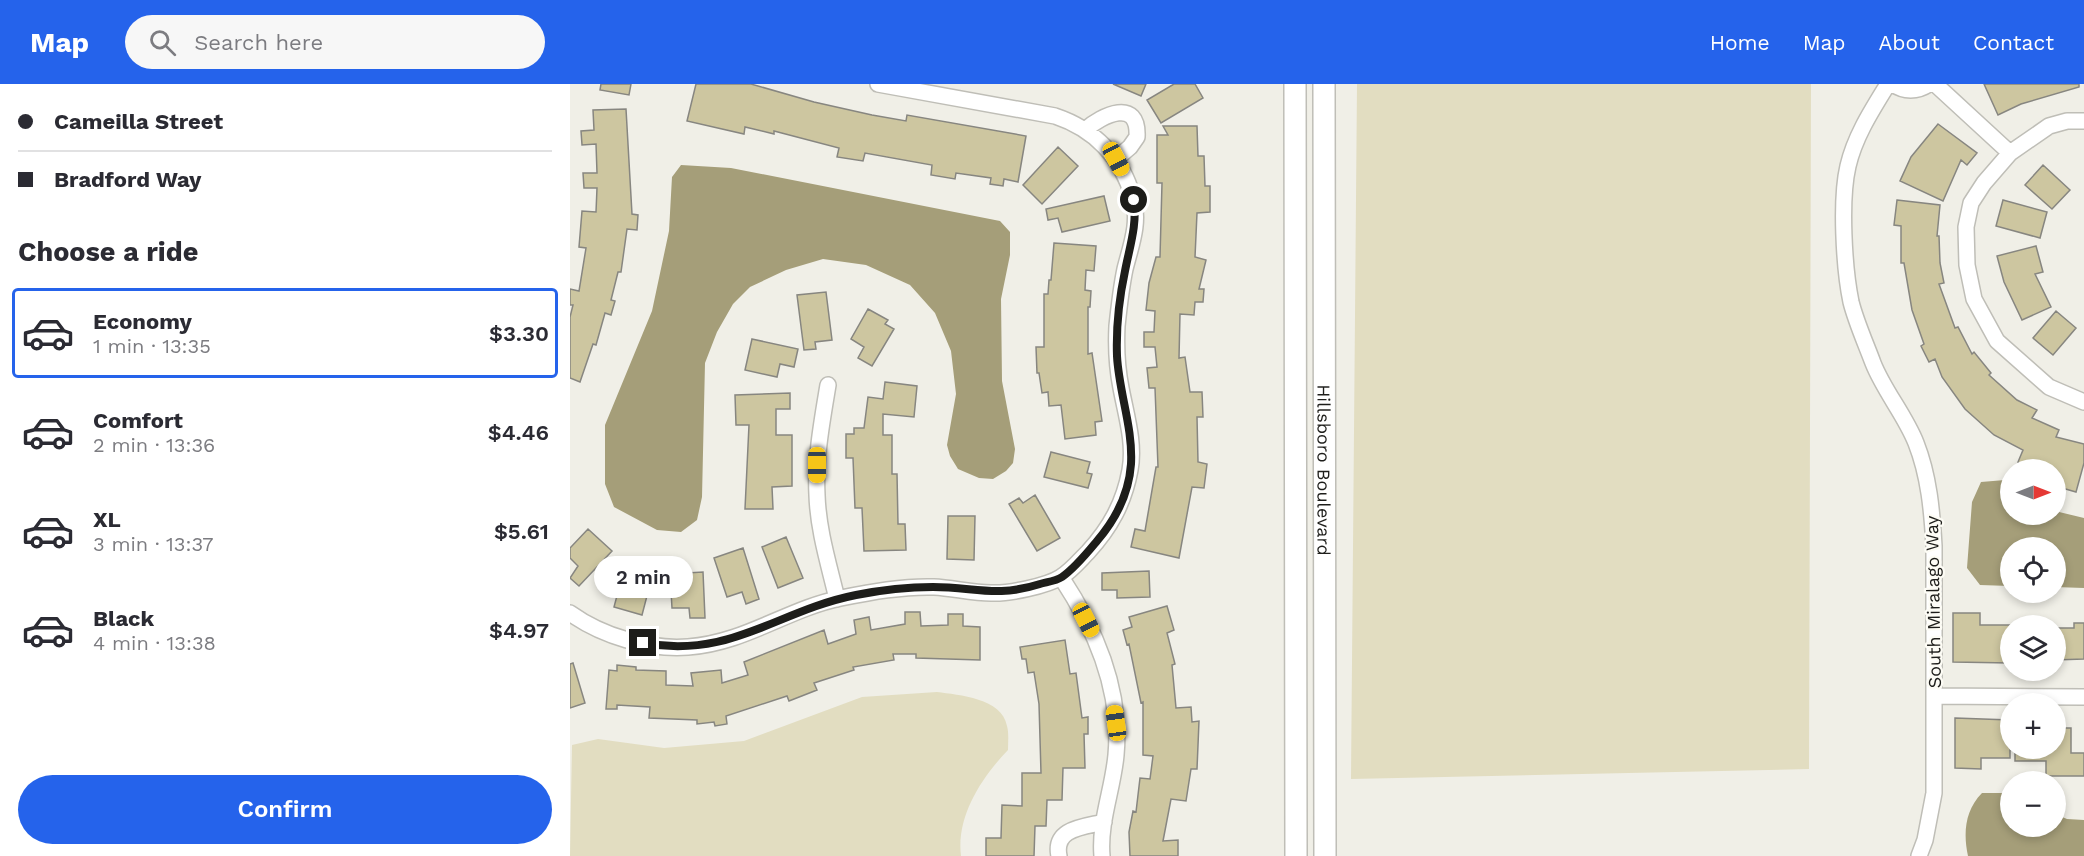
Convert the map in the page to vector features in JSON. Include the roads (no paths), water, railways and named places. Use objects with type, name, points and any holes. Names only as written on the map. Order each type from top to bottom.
[{"type":"street","points":[[570,613],[610,633],[666,647],[687,647],[740,638],[837,599],[915,588],[935,587],[992,593],[1023,589],[1061,578],[1104,533],[1119,509],[1131,466],[1131,441],[1117,357],[1117,327],[1120,294],[1134,240],[1136,219],[1134,200],[1116,159],[1102,142],[1077,123],[1054,116],[878,84]]},
{"type":"street","name":"Hillsboro Boulevard","points":[[1295,84],[1296,856]]},
{"type":"street","name":"Hillsboro Boulevard","points":[[1324,84],[1325,856]]},
{"type":"street","name":"South Miralago Way","points":[[1888,84],[1864,123],[1848,166],[1845,216],[1846,263],[1852,304],[1874,365],[1916,443],[1926,474],[1934,546],[1934,794],[1925,840],[1918,856]]},
{"type":"street","points":[[1893,84],[1906,90],[1915,90],[1929,84]]},
{"type":"street","points":[[1935,84],[2010,153]]},
{"type":"street","points":[[1085,130],[1099,118],[1113,112],[1120,112],[1134,121],[1137,137],[1130,147],[1116,159]]},
{"type":"street","points":[[2084,121],[2067,121],[2049,126],[2010,153],[1984,183],[1971,203],[1966,227],[1967,265],[1974,299],[1997,341],[2049,387],[2084,402]]},
{"type":"street","points":[[828,385],[820,430],[817,495],[820,525],[837,599]]},
{"type":"street","points":[[1296,493],[1310,528],[1311,602],[1324,619]]},
{"type":"street","points":[[1061,578],[1095,636],[1112,692],[1116,723],[1116,754],[1104,822],[1102,856]]},
{"type":"street","points":[[1296,627],[1305,632],[1311,652],[1311,726],[1325,754]]},
{"type":"street","points":[[1934,696],[2084,697]]},
{"type":"street","points":[[1059,856],[1058,843],[1065,833],[1104,822]]}]
